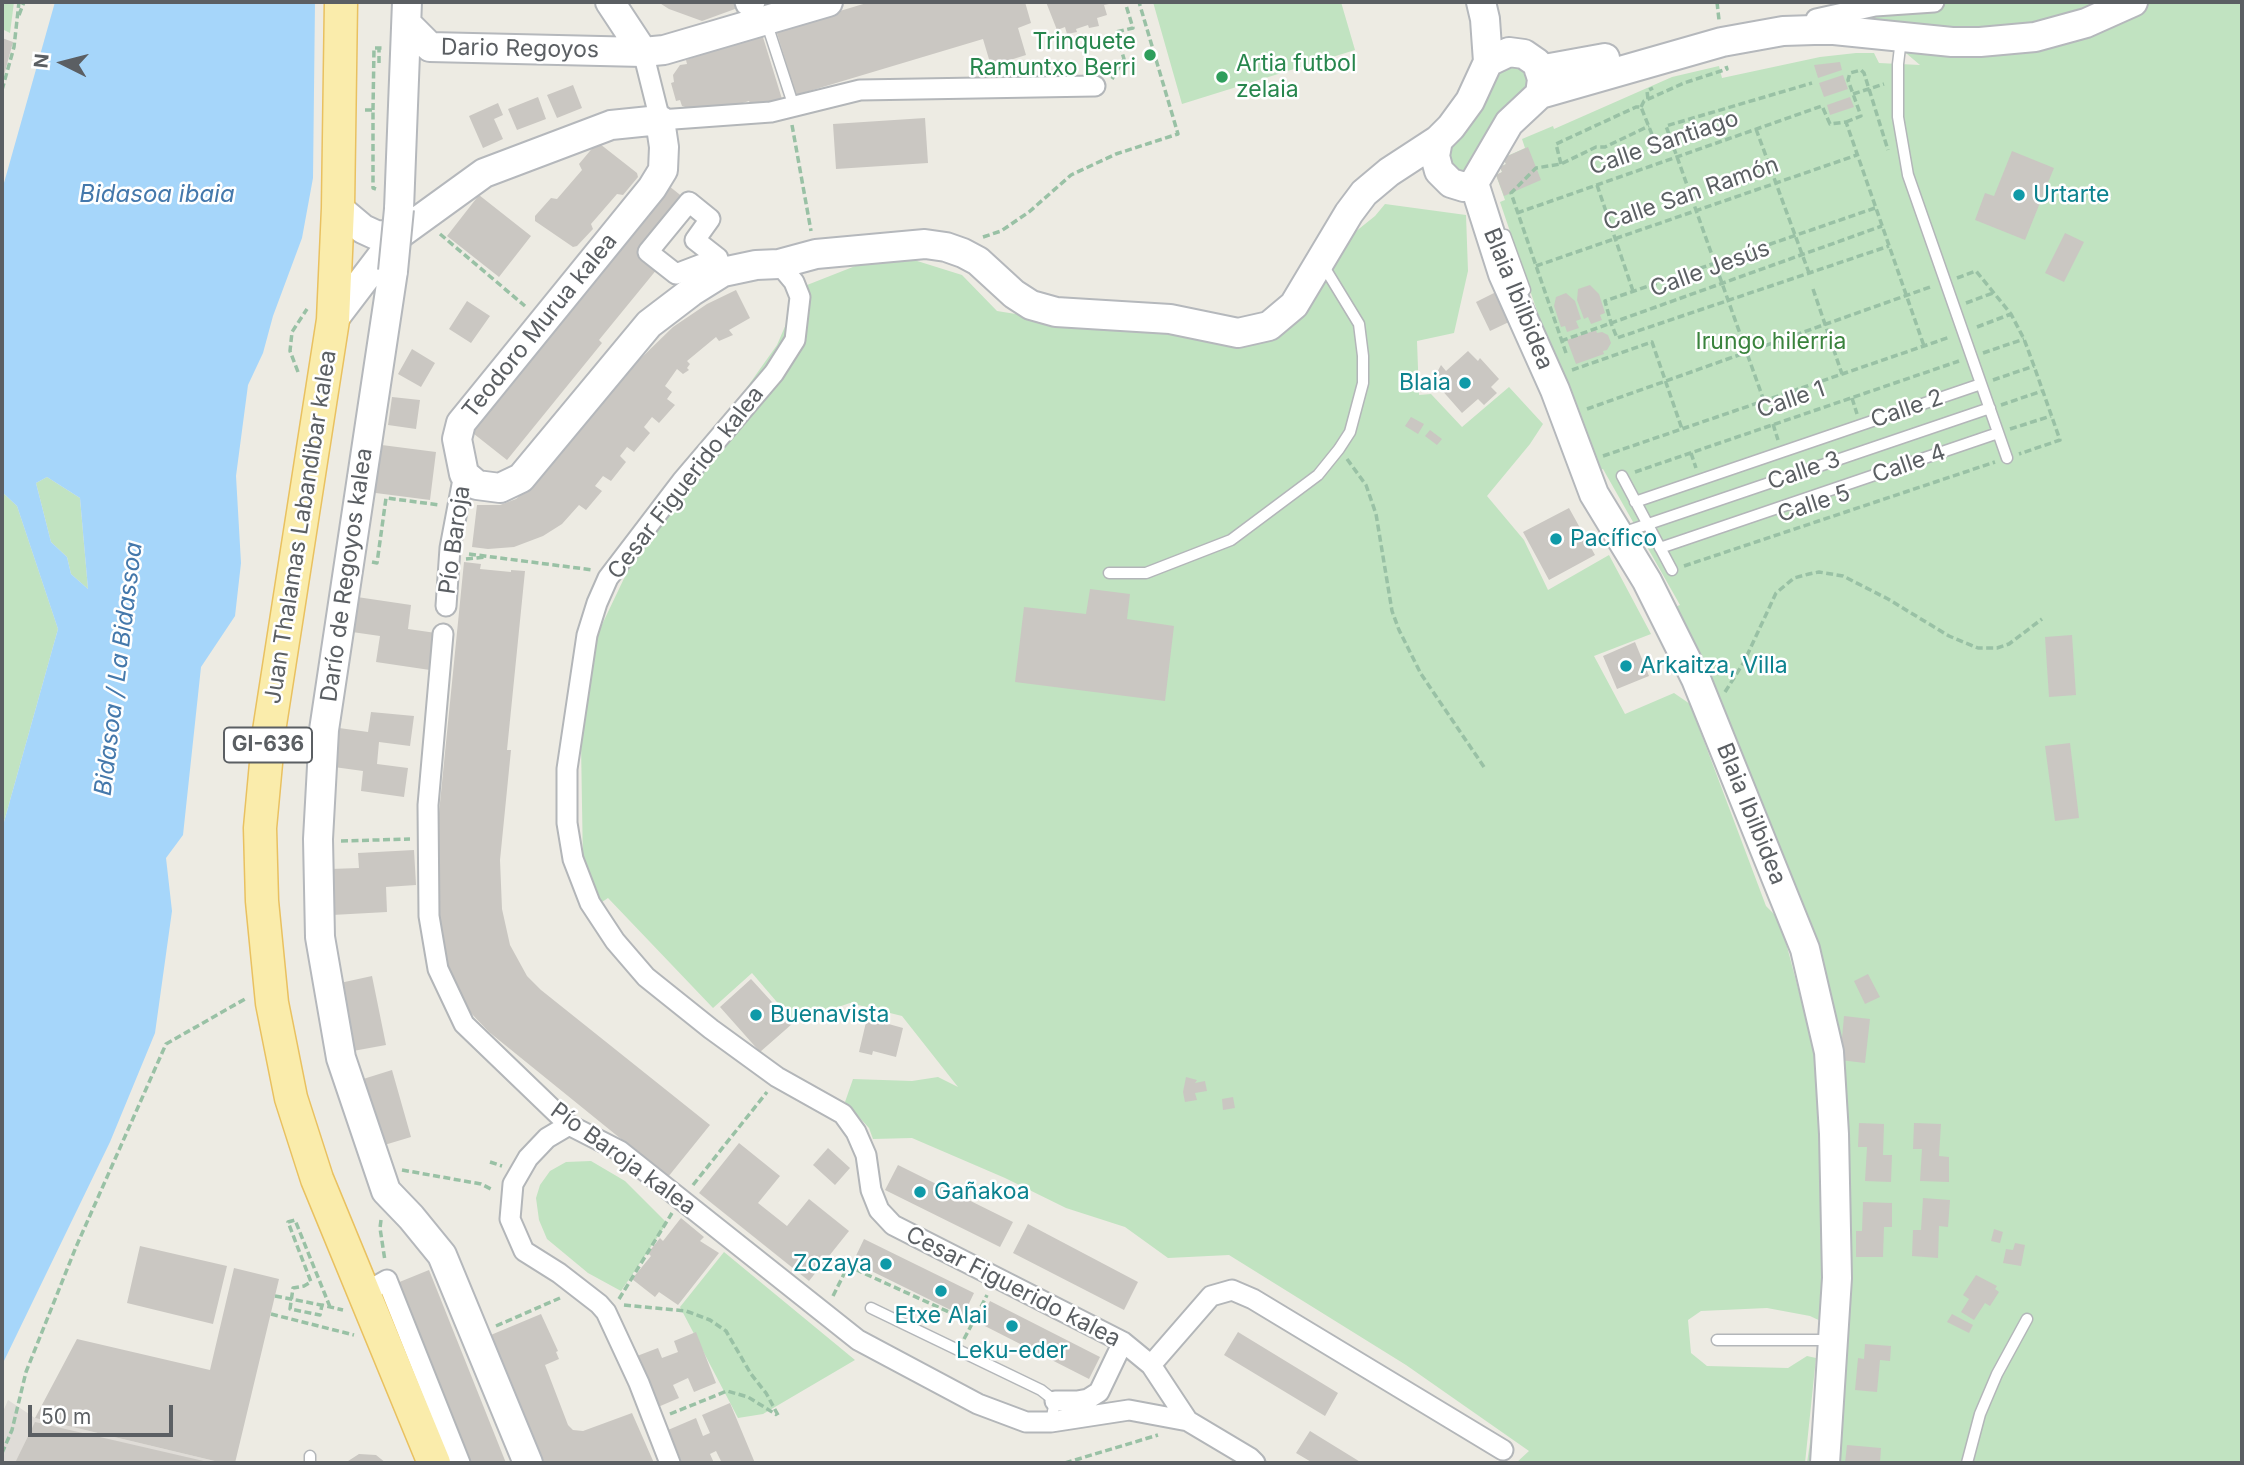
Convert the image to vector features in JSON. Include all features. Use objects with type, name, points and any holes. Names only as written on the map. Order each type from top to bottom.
[{"type":"main road","name":"Juan Thalamas Labandibar kalea","points":[[341,2],[338,208],[316,315],[269,731],[260,828],[261,901],[272,1003],[291,1098],[317,1179],[433,1463]]},
{"type":"street","points":[[610,2],[643,52],[660,120]]},
{"type":"street","points":[[745,2],[760,11]]},
{"type":"street","name":"Dario Regoyos","points":[[407,13],[430,47],[643,52],[664,50],[760,11],[828,2]]},
{"type":"street","points":[[1815,19],[1875,3],[1934,2]]},
{"type":"street","points":[[1539,82],[1724,56],[1783,31],[1834,30],[1901,38],[1980,42],[2035,37],[2086,23],[2133,2]]},
{"type":"street","points":[[1483,10],[1499,57]]},
{"type":"street","points":[[316,315],[406,221],[407,13]]},
{"type":"street","points":[[405,84],[430,47]]},
{"type":"street","points":[[464,474],[477,485],[500,488],[521,478],[649,324],[723,272],[756,265],[779,264],[816,254],[925,244],[963,253],[978,261],[1014,294],[1031,305],[1056,312],[1170,318],[1238,333],[1269,326],[1294,305],[1349,213],[1364,193],[1389,172],[1438,140],[1451,127],[1499,57],[1524,54],[1537,64],[1539,82],[1461,183],[1389,172]]},
{"type":"street","points":[[338,208],[363,229],[376,234],[406,221],[484,173],[611,125],[771,112],[860,90],[1094,86]]},
{"type":"street","name":"Teodoro Murua kalea","points":[[464,474],[457,439],[461,423],[652,188],[663,170],[664,147],[660,120]]},
{"type":"street","name":"Blaia Ibilbidea","points":[[1438,140],[1435,156],[1439,171],[1461,183],[1483,210],[1503,274],[1555,390],[1594,494],[1647,581],[1708,708],[1805,949],[1829,1052],[1834,1134],[1837,1265],[1825,1463]]},
{"type":"street","name":"Darío de Regoyos kalea","points":[[406,221],[393,271],[324,730],[318,839],[320,937],[341,1058],[381,1178],[442,1255],[528,1463]]},
{"type":"street","name":"Cesar Figuerido kalea","points":[[779,264],[794,282],[800,297],[795,340],[774,373],[682,481],[608,578],[587,635],[566,769],[567,823],[573,859],[590,903],[615,941],[646,977],[777,1077],[843,1114],[856,1132],[866,1155],[871,1190],[880,1210],[893,1225],[1122,1342],[1151,1365],[1188,1421],[1255,1463]]},
{"type":"street","name":"Pío Baroja","points":[[446,606],[450,548],[464,474]]},
{"type":"street","name":"Pío Baroja kalea","points":[[443,634],[428,805],[429,916],[438,969],[464,1024],[569,1125],[620,1151],[858,1340],[978,1404],[1026,1422],[1051,1422],[1129,1410],[1188,1421]]},
{"type":"street","points":[[569,1125],[547,1138],[528,1158],[513,1184],[510,1219],[524,1251],[559,1273],[606,1312],[625,1350],[670,1463]]},
{"type":"street","points":[[1151,1365],[1211,1296],[1232,1290],[1253,1299],[1503,1450]]},
{"type":"street","name":"Juan Thalamas Labandibar kalea","points":[[365,1293],[460,1463]]},
{"type":"street","points":[[1055,1401],[1088,1399],[1099,1392],[1122,1342]]},
{"type":"lane","points":[[760,11],[792,108]]},
{"type":"lane","points":[[1901,38],[1898,117],[1908,175],[2007,458]]},
{"type":"lane","points":[[1483,210],[1500,222],[1528,299]]},
{"type":"lane","points":[[1109,573],[1146,573],[1231,540],[1318,475],[1339,449],[1350,432],[1363,383],[1363,356],[1359,324],[1321,262]]},
{"type":"lane","points":[[1532,312],[1537,325]]},
{"type":"lane","name":"Calle 2","points":[[1635,502],[1981,384]]},
{"type":"lane","name":"Calle 3","points":[[1619,534],[1990,408]]},
{"type":"lane","name":"Calle 4","points":[[1660,548],[1998,433]]},
{"type":"lane","points":[[1622,476],[1672,570]]},
{"type":"lane","points":[[871,1308],[1041,1390],[1055,1401],[1051,1422]]},
{"type":"lane","points":[[1967,1463],[1980,1415],[1997,1374],[2027,1319]]},
{"type":"lane","points":[[1717,1340],[1834,1340]]},
{"type":"path","points":[[2,90],[14,47],[19,2]]},
{"type":"path","points":[[17,20],[24,2]]},
{"type":"path","points":[[1124,59],[1116,32],[1133,28],[1125,2]]},
{"type":"path","points":[[980,238],[1001,231],[1029,212],[1071,174],[1116,154],[1178,134],[1139,2]]},
{"type":"path","points":[[379,48],[377,189],[373,188],[374,48],[379,48],[390,48]]},
{"type":"path","points":[[1670,141],[1659,145],[1655,142],[1641,107],[1644,101],[1684,83],[1724,56]]},
{"type":"path","points":[[1904,149],[1893,152],[1887,149],[1864,73],[1856,70],[1848,76],[1861,116],[1846,122],[1924,346]]},
{"type":"path","points":[[1764,401],[1666,126],[1812,83]]},
{"type":"path","points":[[1853,94],[1884,84]]},
{"type":"path","points":[[1648,99],[1647,92],[1655,86]]},
{"type":"path","name":"Calle Santiago","points":[[1517,213],[1822,106],[1830,124],[1846,122]]},
{"type":"path","points":[[1560,164],[1556,144],[1624,111],[1641,107]]},
{"type":"path","points":[[792,108],[813,240]]},
{"type":"path","points":[[365,110],[373,110]]},
{"type":"path","points":[[1555,323],[1511,193],[1536,168],[1560,164],[1649,126]]},
{"type":"path","points":[[1756,129],[1809,273]]},
{"type":"path","name":"Calle San Ramón","points":[[1536,266],[1857,155]]},
{"type":"path","points":[[1597,185],[1633,291]]},
{"type":"path","points":[[1875,208],[1605,301],[1611,323],[1617,338],[1889,246]]},
{"type":"path","points":[[406,221],[542,321]]},
{"type":"path","name":"Calle Jesús","points":[[1548,344],[1882,226]]},
{"type":"path","points":[[1976,271],[2011,314],[2024,339],[2051,416],[1998,433]]},
{"type":"path","points":[[1586,410],[1945,282]]},
{"type":"path","points":[[1813,289],[1842,374]]},
{"type":"path","points":[[1954,307],[1993,293]]},
{"type":"path","points":[[1601,457],[2011,314]]},
{"type":"path","name":"Calle 1","points":[[1622,476],[2024,339]]},
{"type":"path","points":[[1572,370],[1652,342],[1682,429]]},
{"type":"path","points":[[300,365],[300,377]]},
{"type":"path","points":[[1981,384],[2034,366]]},
{"type":"path","points":[[1990,408],[2042,391]]},
{"type":"path","name":"Calle 5","points":[[1672,570],[2060,440],[2051,416]]},
{"type":"path","points":[[1339,449],[1366,485],[1376,514],[1392,611],[1399,630],[1421,674],[1484,767]]},
{"type":"path","points":[[377,563],[386,498],[436,504]]},
{"type":"path","points":[[482,555],[597,570]]},
{"type":"path","points":[[1708,708],[1722,696],[1744,662],[1776,593],[1794,578],[1809,574],[1819,572],[1843,576],[1888,599],[1949,636],[1978,648],[1997,648],[2009,644],[2042,620]]},
{"type":"path","points":[[318,839],[413,839]]},
{"type":"path","points":[[2,1453],[12,1430],[26,1372],[66,1272],[166,1044],[245,999]]},
{"type":"path","points":[[692,1186],[768,1091]]},
{"type":"path","points":[[490,1162],[502,1166]]},
{"type":"path","points":[[275,1296],[330,1307],[365,1293],[380,1228],[381,1178],[481,1184],[491,1189]]},
{"type":"path","points":[[654,1421],[727,1391],[748,1397],[779,1417],[726,1331],[718,1325],[685,1311],[616,1302],[673,1212]]},
{"type":"path","points":[[322,1306],[320,1315],[290,1309],[293,1288],[311,1282],[288,1222],[295,1220],[330,1307]]},
{"type":"path","points":[[833,1297],[848,1266],[972,1324]]},
{"type":"path","points":[[968,1332],[996,1278]]},
{"type":"path","points":[[492,1327],[565,1296]]},
{"type":"path","points":[[271,1314],[355,1335]]},
{"type":"path","points":[[1065,1463],[1160,1435],[1188,1421]]},
{"type":"shaded area","points":[[8,1400],[35,1418],[223,1463],[2,1463],[2,1414]]},
{"type":"green space","points":[[2,2],[14,2],[10,33],[2,29]]},
{"type":"green space","name":"Artia futbol zelaia","points":[[1153,2],[1341,2],[1355,50],[1182,104]]},
{"type":"green space","name":"Irungo hilerria","points":[[1846,2],[2242,2],[2242,1463],[1807,1463],[1827,1324],[1810,1316],[1767,1308],[1701,1311],[1688,1320],[1691,1353],[1707,1366],[1788,1368],[1807,1356],[1816,1358],[1805,1463],[1516,1463],[1529,1451],[1406,1365],[1229,1255],[1168,1258],[1125,1227],[1066,1208],[912,1138],[873,1139],[869,1128],[845,1102],[853,1079],[912,1081],[938,1077],[958,1087],[902,1016],[850,1003],[794,1022],[752,973],[713,1008],[608,898],[599,904],[583,866],[581,743],[597,635],[650,524],[777,345],[802,287],[868,261],[914,260],[962,275],[997,311],[1066,322],[1256,336],[1324,257],[1375,216],[1385,204],[1466,215],[1468,271],[1454,333],[1417,341],[1419,395],[1431,394],[1462,427],[1509,387],[1543,424],[1487,496],[1524,540],[1548,590],[1609,555],[1651,634],[1594,656],[1625,714],[1674,693],[1690,704],[1766,906],[1780,920],[1818,1064],[1829,1052],[1670,609],[1680,605],[1603,469],[1592,473],[1500,202],[1505,200],[1496,175],[1502,172],[1500,167],[1506,164],[1503,158],[1525,148],[1522,139],[1553,126],[1554,129],[1672,77],[1719,66],[1722,78],[1820,57],[1856,53],[1874,53],[1879,63],[1920,65]]},
{"type":"green space","points":[[1519,62],[1532,82],[1467,172],[1453,170],[1446,155],[1450,146],[1497,70]]},
{"type":"green space","points":[[47,477],[80,498],[88,589],[71,574],[67,557],[51,542],[36,483]]},
{"type":"green space","points":[[2,492],[17,506],[58,629],[2,829]]},
{"type":"green space","points":[[591,1161],[625,1181],[667,1223],[621,1291],[588,1273],[547,1239],[539,1220],[536,1198],[540,1185],[550,1171],[566,1162]]},
{"type":"green space","points":[[724,1252],[855,1360],[763,1414],[738,1418],[680,1307]]},
{"type":"water","name":"Bidasoa ibaia","points":[[55,2],[315,2],[313,178],[302,238],[273,316],[263,353],[248,385],[236,476],[241,563],[235,616],[201,667],[183,835],[166,858],[172,911],[155,1033],[110,1142],[2,1365],[2,829],[58,629],[17,506],[2,492],[2,190]],"holes":[[[47,477],[80,498],[88,589],[71,574],[67,557],[51,542],[36,483]]]},
{"type":"building","points":[[658,2],[745,2],[746,5],[702,21]]},
{"type":"building","points":[[870,2],[1025,2],[1031,23],[1018,28],[1026,55],[991,66],[983,39],[796,95],[776,30]]},
{"type":"building","points":[[1046,2],[1114,3],[1104,5],[1107,15],[1097,18],[1099,26],[1089,28],[1088,25],[1076,29],[1077,32],[1067,34],[1065,27],[1057,30]]},
{"type":"building","points":[[762,34],[782,99],[751,106],[749,101],[733,106],[700,106],[691,109],[682,106],[680,100],[676,101],[671,83],[674,82],[673,75],[680,65],[687,64],[686,60]]},
{"type":"building","points":[[2,38],[13,42],[3,79],[2,79]]},
{"type":"building","points":[[1840,62],[1842,70],[1818,78],[1814,65]]},
{"type":"building","points":[[1843,75],[1848,89],[1824,97],[1819,83]]},
{"type":"building","points":[[573,85],[582,108],[557,118],[547,95]]},
{"type":"building","points":[[538,97],[546,119],[517,130],[508,109]]},
{"type":"building","points":[[1850,97],[1854,107],[1830,115],[1827,105]]},
{"type":"building","points":[[498,103],[503,115],[494,119],[503,139],[483,148],[469,116]]},
{"type":"building","points":[[925,118],[928,163],[836,169],[833,124]]},
{"type":"building","points":[[600,144],[637,173],[638,177],[623,195],[617,194],[591,224],[593,229],[573,247],[535,221],[535,216],[551,198],[557,199],[582,170],[579,164],[595,145]]},
{"type":"building","points":[[1528,147],[1541,180],[1504,196],[1496,175],[1502,172],[1500,167],[1506,164],[1503,158]]},
{"type":"building","name":"Urtarte","points":[[2012,151],[2054,168],[2025,240],[1975,220],[1985,193],[1994,196]]},
{"type":"building","points":[[669,186],[689,202],[648,252],[662,263],[599,340],[602,343],[507,460],[469,430]]},
{"type":"building","points":[[479,195],[531,236],[499,277],[447,236]]},
{"type":"building","points":[[2065,233],[2084,242],[2064,282],[2045,273]]},
{"type":"building","points":[[1590,285],[1599,294],[1605,313],[1600,315],[1602,320],[1591,324],[1588,317],[1584,319],[1577,300],[1578,289]]},
{"type":"building","points":[[736,290],[750,318],[729,330],[733,335],[719,341],[716,337],[687,361],[690,364],[687,368],[689,370],[683,374],[677,369],[665,386],[672,392],[667,399],[675,405],[659,423],[652,417],[644,427],[650,433],[634,452],[627,447],[620,456],[626,462],[611,481],[603,476],[595,486],[602,491],[586,510],[579,505],[562,524],[543,536],[514,547],[472,547],[477,505],[500,505],[516,499],[536,481],[637,362],[673,327],[707,304]]},
{"type":"building","points":[[1498,291],[1511,321],[1490,331],[1476,302]]},
{"type":"building","points":[[1566,293],[1575,301],[1581,319],[1576,321],[1579,328],[1567,332],[1565,326],[1561,327],[1554,306],[1556,297]]},
{"type":"building","points":[[467,301],[490,316],[471,343],[449,329]]},
{"type":"building","points":[[1596,330],[1597,333],[1608,335],[1611,343],[1607,350],[1603,351],[1604,354],[1576,364],[1567,340]]},
{"type":"building","points":[[412,349],[435,363],[421,387],[398,374]]},
{"type":"building","name":"Blaia","points":[[1468,351],[1478,361],[1480,358],[1499,379],[1491,387],[1497,393],[1484,405],[1478,399],[1462,413],[1433,380],[1441,365],[1446,371]]},
{"type":"building","points":[[392,397],[420,400],[416,429],[388,425]]},
{"type":"building","points":[[1411,417],[1424,424],[1418,434],[1405,426]]},
{"type":"building","points":[[1430,430],[1442,439],[1437,445],[1425,436]]},
{"type":"building","points":[[374,444],[436,452],[430,500],[368,492]]},
{"type":"building","name":"Pacífico","points":[[1569,508],[1595,555],[1549,580],[1523,532]]},
{"type":"building","points":[[464,562],[481,564],[480,569],[525,571],[507,750],[511,750],[500,860],[502,909],[510,945],[527,976],[541,990],[710,1125],[668,1177],[489,1032],[460,997],[444,957],[440,938],[435,853]]},
{"type":"building","points":[[1090,589],[1130,594],[1127,619],[1174,626],[1165,701],[1015,682],[1024,607],[1086,614]]},
{"type":"building","points":[[357,597],[411,605],[408,629],[436,633],[430,670],[376,662],[380,636],[352,632]]},
{"type":"building","points":[[2072,635],[2076,695],[2049,697],[2045,637]]},
{"type":"building","name":"Arkaitza, Villa","points":[[1635,642],[1649,676],[1617,689],[1603,656]]},
{"type":"building","points":[[371,712],[414,716],[410,746],[379,742],[377,764],[408,768],[404,797],[361,791],[363,771],[334,767],[339,728],[368,732]]},
{"type":"building","points":[[2070,743],[2079,818],[2055,821],[2045,746]]},
{"type":"building","points":[[414,850],[416,885],[386,887],[387,912],[332,915],[330,869],[359,868],[358,853]]},
{"type":"building","points":[[1868,974],[1880,997],[1865,1004],[1854,981]]},
{"type":"building","points":[[372,976],[386,1045],[353,1051],[340,983]]},
{"type":"building","name":"Buenavista","points":[[751,979],[792,1024],[760,1052],[720,1007]]},
{"type":"building","points":[[1844,1016],[1870,1019],[1865,1063],[1840,1060]]},
{"type":"building","points":[[867,1018],[903,1028],[896,1057],[873,1051],[872,1055],[859,1052]]},
{"type":"building","points":[[392,1070],[411,1137],[381,1146],[360,1080]]},
{"type":"building","points":[[1186,1077],[1197,1080],[1195,1083],[1205,1081],[1207,1091],[1195,1093],[1197,1100],[1185,1102],[1183,1092]]},
{"type":"building","points":[[1233,1097],[1235,1108],[1223,1110],[1222,1099]]},
{"type":"building","points":[[1859,1123],[1884,1124],[1883,1155],[1892,1155],[1891,1182],[1865,1181],[1867,1147],[1858,1147]]},
{"type":"building","points":[[1914,1123],[1941,1124],[1939,1156],[1949,1157],[1949,1182],[1920,1181],[1922,1149],[1913,1149]]},
{"type":"building","points":[[739,1143],[780,1176],[758,1203],[787,1226],[809,1199],[849,1231],[809,1281],[699,1193]]},
{"type":"building","points":[[828,1148],[850,1168],[835,1185],[813,1165]]},
{"type":"building","points":[[898,1165],[1013,1222],[1000,1247],[885,1190]]},
{"type":"building","points":[[1923,1198],[1950,1200],[1948,1227],[1939,1226],[1938,1258],[1912,1256],[1913,1230],[1921,1230]]},
{"type":"building","points":[[1863,1202],[1892,1203],[1892,1227],[1884,1227],[1883,1257],[1856,1257],[1856,1231],[1862,1231]]},
{"type":"building","points":[[681,1218],[704,1237],[700,1241],[719,1253],[678,1305],[659,1292],[655,1297],[632,1279],[651,1256],[648,1253],[660,1238],[663,1241]]},
{"type":"building","points":[[1028,1224],[1138,1282],[1124,1310],[1013,1253]]},
{"type":"building","points":[[1994,1229],[2003,1232],[2000,1243],[1991,1241]]},
{"type":"building","points":[[864,1239],[974,1293],[963,1316],[853,1262]]},
{"type":"building","points":[[2015,1243],[2025,1245],[2021,1266],[2003,1263],[2006,1249],[2013,1250]]},
{"type":"building","points":[[140,1246],[227,1266],[213,1324],[127,1303]]},
{"type":"building","points":[[234,1268],[279,1279],[235,1463],[223,1463],[35,1418],[77,1339],[210,1370]]},
{"type":"building","points":[[429,1270],[506,1463],[469,1463],[397,1283]]},
{"type":"building","points":[[1976,1275],[1997,1286],[1995,1289],[1999,1292],[1990,1306],[1985,1303],[1974,1320],[1961,1312],[1969,1299],[1963,1295]]},
{"type":"building","points":[[990,1301],[1100,1357],[1089,1379],[979,1323]]},
{"type":"building","points":[[541,1314],[559,1359],[545,1365],[568,1425],[573,1430],[583,1431],[632,1413],[654,1463],[538,1463],[486,1337]]},
{"type":"building","points":[[1952,1314],[1973,1325],[1969,1333],[1947,1322]]},
{"type":"building","points":[[696,1332],[716,1383],[694,1392],[688,1378],[673,1385],[679,1398],[658,1407],[637,1356],[658,1348],[662,1358],[678,1352],[674,1341]]},
{"type":"building","points":[[1238,1332],[1338,1393],[1325,1416],[1224,1355]]},
{"type":"building","points":[[1865,1344],[1891,1346],[1890,1361],[1880,1360],[1877,1392],[1855,1390],[1858,1358],[1864,1359]]},
{"type":"building","points":[[730,1403],[755,1463],[722,1463],[716,1451],[710,1454],[714,1463],[682,1463],[668,1430],[696,1418],[703,1436],[710,1433],[702,1415]]},
{"type":"building","points":[[35,1422],[208,1462],[208,1463],[15,1463]]},
{"type":"building","points":[[1310,1431],[1362,1463],[1313,1463],[1296,1453]]},
{"type":"building","points":[[1847,1445],[1881,1448],[1880,1463],[1845,1463]]},
{"type":"building","points":[[359,1454],[376,1455],[386,1463],[345,1463]]},
{"type":"place","name":"Trinquete Ramuntxo Berri","points":[[1150,55]]},
{"type":"place","name":"Artia futbol zelaia","points":[[1222,77]]},
{"type":"place","name":"Urtarte","points":[[2019,195]]},
{"type":"place","name":"Blaia","points":[[1465,383]]},
{"type":"place","name":"Pacífico","points":[[1556,539]]},
{"type":"place","name":"Arkaitza, Villa","points":[[1626,666]]},
{"type":"place","name":"Buenavista","points":[[756,1015]]},
{"type":"place","name":"Gañakoa","points":[[920,1192]]},
{"type":"place","name":"Zozaya","points":[[886,1264]]},
{"type":"place","name":"Etxe Alai","points":[[941,1291]]},
{"type":"place","name":"Leku-eder","points":[[1012,1326]]},
{"type":"water label","name":"Bidasoa / La Bidassoa","points":[[119,669]]}]
